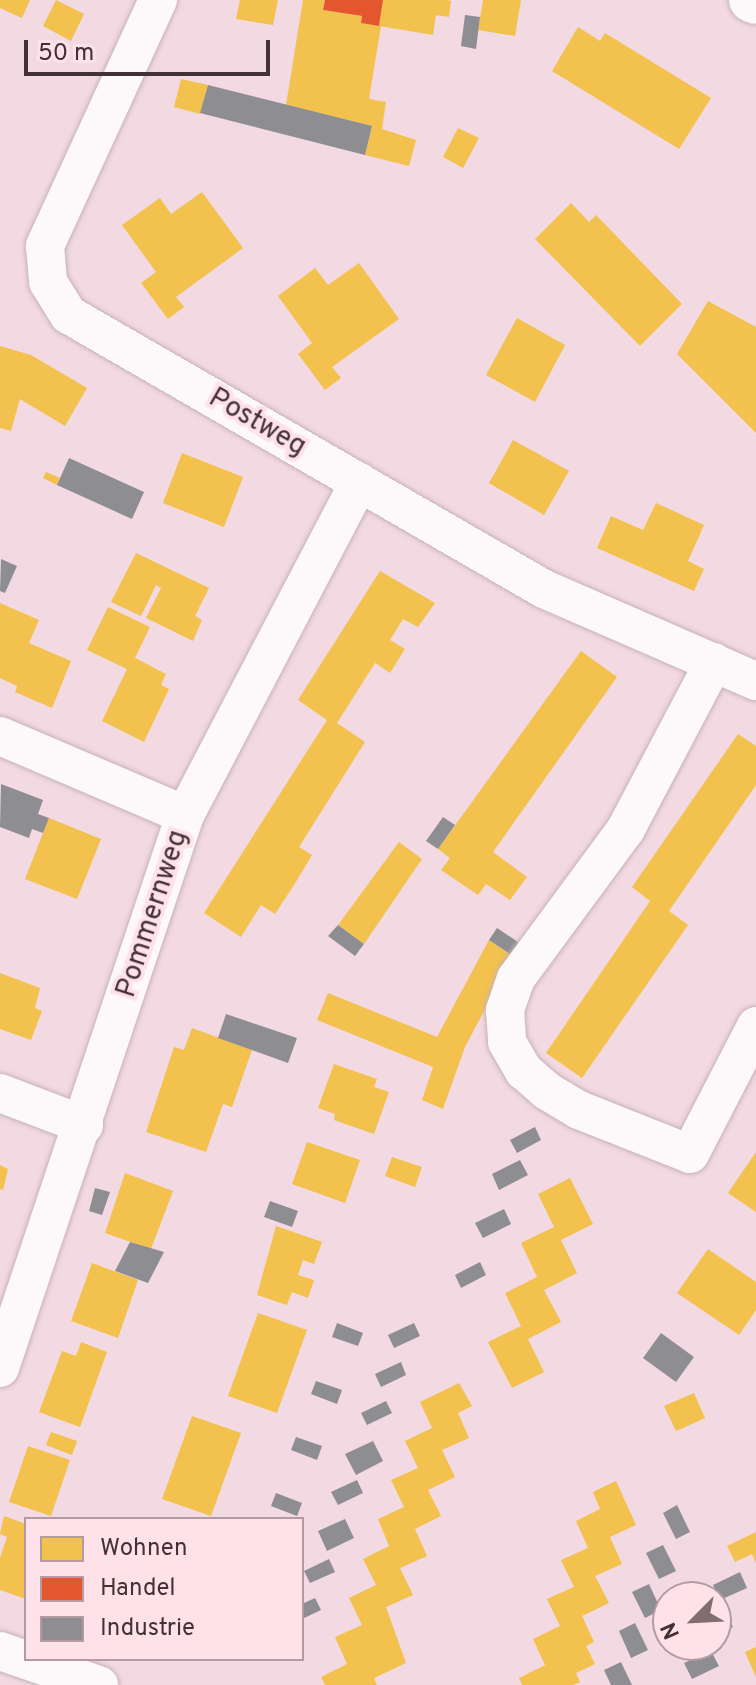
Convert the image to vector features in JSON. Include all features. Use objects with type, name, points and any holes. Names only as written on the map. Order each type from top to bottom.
[{"type":"street","name":"Postweg","points":[[158,0],[45,246],[48,282],[69,315],[544,589],[756,681]]},
{"type":"street","name":"Pommernweg","points":[[0,1368],[84,1125],[185,815],[359,482]]},
{"type":"street","points":[[714,662],[626,829],[544,936],[516,978],[505,1010],[507,1042],[524,1071],[547,1091],[579,1110],[690,1154],[756,1026]]},
{"type":"street","points":[[0,736],[185,815]]},
{"type":"street","points":[[0,1093],[84,1125]]},
{"type":"street","points":[[0,1651],[24,1659]]},
{"type":"street","points":[[29,1661],[99,1685]]},
{"type":"building: Wohnen","points":[[0,0],[30,0],[22,18],[0,8]]},
{"type":"building: Wohnen","points":[[56,0],[84,14],[71,41],[43,26]]},
{"type":"building: Wohnen","points":[[240,0],[278,0],[273,25],[236,19]]},
{"type":"building: Wohnen","points":[[303,0],[325,0],[323,10],[362,16],[361,23],[381,26],[369,99],[386,102],[382,129],[416,140],[409,166],[365,155],[372,126],[286,105]]},
{"type":"building: Wohnen","points":[[383,0],[451,1],[449,17],[436,15],[433,35],[379,26]]},
{"type":"building: Wohnen","points":[[483,0],[521,0],[515,36],[478,30]]},
{"type":"building: Wohnen","points":[[578,27],[600,41],[605,33],[711,98],[679,149],[552,71]]},
{"type":"building: Wohnen","points":[[181,79],[208,85],[200,114],[174,107]]},
{"type":"building: Wohnen","points":[[458,128],[479,138],[463,168],[443,157]]},
{"type":"building: Wohnen","points":[[202,192],[243,248],[176,297],[184,307],[168,319],[141,283],[156,272],[122,225],[160,198],[171,214]]},
{"type":"building: Wohnen","points":[[571,203],[589,222],[596,215],[682,304],[640,346],[535,239]]},
{"type":"building: Wohnen","points":[[359,263],[399,319],[332,367],[341,378],[325,390],[298,354],[312,343],[278,296],[315,268],[328,285]]},
{"type":"building: Wohnen","points":[[708,301],[756,327],[756,433],[677,354]]},
{"type":"building: Wohnen","points":[[517,318],[565,345],[535,402],[486,375]]},
{"type":"building: Wohnen","points":[[0,346],[31,355],[87,388],[65,426],[20,399],[11,431],[0,428]]},
{"type":"building: Wohnen","points":[[513,440],[569,471],[544,515],[489,483]]},
{"type":"building: Wohnen","points":[[182,453],[243,477],[224,527],[163,503]]},
{"type":"building: Wohnen","points":[[46,472],[60,478],[57,485],[43,478]]},
{"type":"building: Wohnen","points":[[656,503],[704,525],[688,561],[704,569],[694,591],[597,548],[611,516],[643,530]]},
{"type":"building: Wohnen","points":[[136,553],[209,588],[195,616],[202,620],[193,641],[146,618],[161,588],[156,585],[141,616],[111,602]]},
{"type":"building: Wohnen","points":[[380,571],[435,603],[418,627],[403,619],[390,640],[405,649],[390,673],[375,663],[337,723],[365,742],[299,847],[312,855],[294,885],[275,914],[261,905],[241,937],[204,913],[327,720],[298,700]]},
{"type":"building: Wohnen","points":[[0,603],[39,620],[29,643],[71,661],[52,708],[15,692],[17,686],[0,678]]},
{"type":"building: Wohnen","points":[[108,607],[150,627],[135,658],[166,674],[161,685],[169,689],[144,742],[102,721],[127,669],[87,650]]},
{"type":"building: Wohnen","points":[[581,651],[617,677],[493,852],[527,877],[510,900],[486,884],[478,895],[441,870],[450,858],[438,849]]},
{"type":"building: Wohnen","points":[[738,734],[756,746],[756,785],[669,911],[688,925],[582,1078],[546,1053],[650,901],[632,887]]},
{"type":"building: Wohnen","points":[[49,818],[101,839],[77,899],[25,879]]},
{"type":"building: Wohnen","points":[[399,842],[422,859],[364,944],[338,925]]},
{"type":"building: Wohnen","points":[[489,940],[513,956],[465,1047],[443,1109],[422,1100],[433,1067],[317,1020],[328,993],[437,1037]]},
{"type":"building: Wohnen","points":[[0,973],[40,988],[35,1008],[42,1011],[31,1040],[0,1029]]},
{"type":"building: Wohnen","points":[[192,1028],[252,1050],[232,1107],[223,1104],[206,1152],[146,1132],[174,1047],[184,1050]]},
{"type":"building: Wohnen","points":[[334,1064],[377,1079],[374,1087],[389,1092],[374,1134],[334,1120],[335,1114],[318,1108]]},
{"type":"building: Wohnen","points":[[307,1142],[360,1160],[345,1203],[292,1184]]},
{"type":"building: Wohnen","points":[[756,1152],[756,1212],[728,1193]]},
{"type":"building: Wohnen","points":[[392,1157],[422,1167],[415,1187],[385,1176]]},
{"type":"building: Wohnen","points":[[0,1165],[8,1169],[3,1190],[0,1189]]},
{"type":"building: Wohnen","points":[[125,1173],[173,1191],[151,1249],[105,1233]]},
{"type":"building: Wohnen","points":[[570,1178],[593,1224],[561,1240],[577,1273],[544,1290],[561,1322],[528,1339],[544,1372],[512,1388],[488,1342],[521,1326],[505,1293],[537,1277],[521,1243],[554,1227],[538,1194]]},
{"type":"building: Wohnen","points":[[276,1226],[322,1242],[314,1264],[303,1260],[298,1275],[314,1280],[308,1298],[292,1292],[287,1305],[257,1295]]},
{"type":"building: Wohnen","points":[[708,1249],[756,1282],[756,1310],[739,1335],[677,1293]]},
{"type":"building: Wohnen","points":[[92,1263],[138,1280],[118,1338],[71,1321]]},
{"type":"building: Wohnen","points":[[258,1313],[307,1330],[277,1413],[228,1396]]},
{"type":"building: Wohnen","points":[[81,1342],[107,1352],[80,1427],[39,1412],[62,1351],[76,1356]]},
{"type":"building: Wohnen","points":[[459,1383],[472,1406],[458,1413],[469,1438],[442,1450],[455,1477],[428,1490],[441,1516],[415,1529],[427,1556],[400,1568],[413,1595],[386,1607],[406,1663],[374,1678],[377,1685],[325,1685],[321,1677],[347,1664],[335,1637],[362,1625],[349,1598],[376,1585],[363,1559],[389,1546],[378,1519],[404,1507],[391,1480],[418,1468],[405,1441],[432,1428],[420,1402]]},
{"type":"building: Wohnen","points":[[694,1393],[705,1418],[676,1431],[664,1406]]},
{"type":"building: Wohnen","points":[[192,1416],[241,1433],[211,1516],[162,1499]]},
{"type":"building: Wohnen","points":[[51,1432],[77,1441],[72,1455],[46,1445]]},
{"type":"building: Wohnen","points":[[28,1446],[70,1460],[51,1516],[9,1502]]},
{"type":"building: Wohnen","points":[[616,1481],[636,1525],[610,1537],[622,1564],[595,1576],[609,1603],[582,1616],[594,1642],[586,1646],[595,1664],[576,1673],[580,1682],[573,1685],[522,1685],[519,1678],[545,1665],[533,1639],[560,1626],[547,1599],[574,1587],[561,1560],[588,1548],[576,1521],[600,1509],[593,1492]]},
{"type":"building: Wohnen","points":[[4,1516],[24,1523],[24,1598],[0,1590],[0,1558],[7,1537],[0,1534]]},
{"type":"building: Wohnen","points":[[756,1532],[756,1563],[752,1554],[735,1562],[727,1546]]},
{"type":"building: Wohnen","points":[[756,1647],[756,1677],[745,1652]]},
{"type":"building: Handel","points":[[325,0],[383,0],[379,26],[361,23],[362,16],[323,10]]},
{"type":"building: Industrie","points":[[465,15],[480,17],[476,49],[461,46]]},
{"type":"building: Industrie","points":[[208,85],[372,126],[365,155],[200,113]]},
{"type":"building: Industrie","points":[[69,458],[144,492],[132,519],[57,485]]},
{"type":"building: Industrie","points":[[1,559],[17,566],[5,593],[0,591]]},
{"type":"building: Industrie","points":[[1,784],[43,800],[38,814],[49,818],[43,833],[32,829],[29,838],[0,827]]},
{"type":"building: Industrie","points":[[443,817],[455,825],[438,849],[426,841]]},
{"type":"building: Industrie","points":[[338,925],[364,944],[355,956],[328,936]]},
{"type":"building: Industrie","points":[[497,928],[521,944],[513,956],[489,940]]},
{"type":"building: Industrie","points":[[226,1014],[297,1038],[288,1063],[218,1038]]},
{"type":"building: Industrie","points":[[535,1127],[541,1140],[517,1153],[510,1140]]},
{"type":"building: Industrie","points":[[520,1160],[528,1175],[499,1190],[492,1174]]},
{"type":"building: Industrie","points":[[95,1188],[110,1192],[102,1215],[89,1211]]},
{"type":"building: Industrie","points":[[270,1201],[298,1211],[292,1227],[264,1217]]},
{"type":"building: Industrie","points":[[504,1209],[511,1224],[483,1238],[475,1223]]},
{"type":"building: Industrie","points":[[130,1242],[164,1252],[148,1283],[115,1271]]},
{"type":"building: Industrie","points":[[480,1262],[486,1275],[461,1288],[455,1275]]},
{"type":"building: Industrie","points":[[337,1323],[363,1333],[358,1346],[332,1337]]},
{"type":"building: Industrie","points":[[414,1323],[420,1336],[394,1348],[388,1335]]},
{"type":"building: Industrie","points":[[661,1333],[694,1357],[676,1382],[643,1358]]},
{"type":"building: Industrie","points":[[401,1362],[406,1375],[381,1387],[375,1374]]},
{"type":"building: Industrie","points":[[316,1381],[342,1390],[337,1404],[311,1394]]},
{"type":"building: Industrie","points":[[386,1401],[392,1413],[367,1425],[361,1413]]},
{"type":"building: Industrie","points":[[296,1437],[322,1446],[317,1460],[291,1450]]},
{"type":"building: Industrie","points":[[373,1441],[383,1461],[356,1475],[345,1454]]},
{"type":"building: Industrie","points":[[357,1480],[363,1493],[338,1505],[331,1492]]},
{"type":"building: Industrie","points":[[276,1493],[302,1503],[297,1516],[271,1506]]},
{"type":"building: Industrie","points":[[677,1505],[690,1532],[676,1539],[663,1513]]},
{"type":"building: Industrie","points":[[345,1519],[354,1538],[327,1551],[318,1531]]},
{"type":"building: Industrie","points":[[663,1545],[676,1571],[659,1579],[646,1553]]},
{"type":"building: Industrie","points":[[329,1559],[335,1572],[310,1583],[304,1571]]},
{"type":"building: Industrie","points":[[740,1572],[747,1588],[732,1595],[732,1581],[721,1581]]},
{"type":"building: Industrie","points":[[649,1584],[652,1614],[645,1618],[632,1592]]},
{"type":"building: Industrie","points":[[315,1598],[321,1610],[304,1618],[304,1603]]},
{"type":"building: Industrie","points":[[635,1623],[648,1650],[631,1658],[619,1631]]},
{"type":"building: Industrie","points":[[716,1661],[719,1666],[692,1679],[684,1663]]},
{"type":"building: Industrie","points":[[621,1662],[632,1685],[611,1685],[604,1670]]}]
